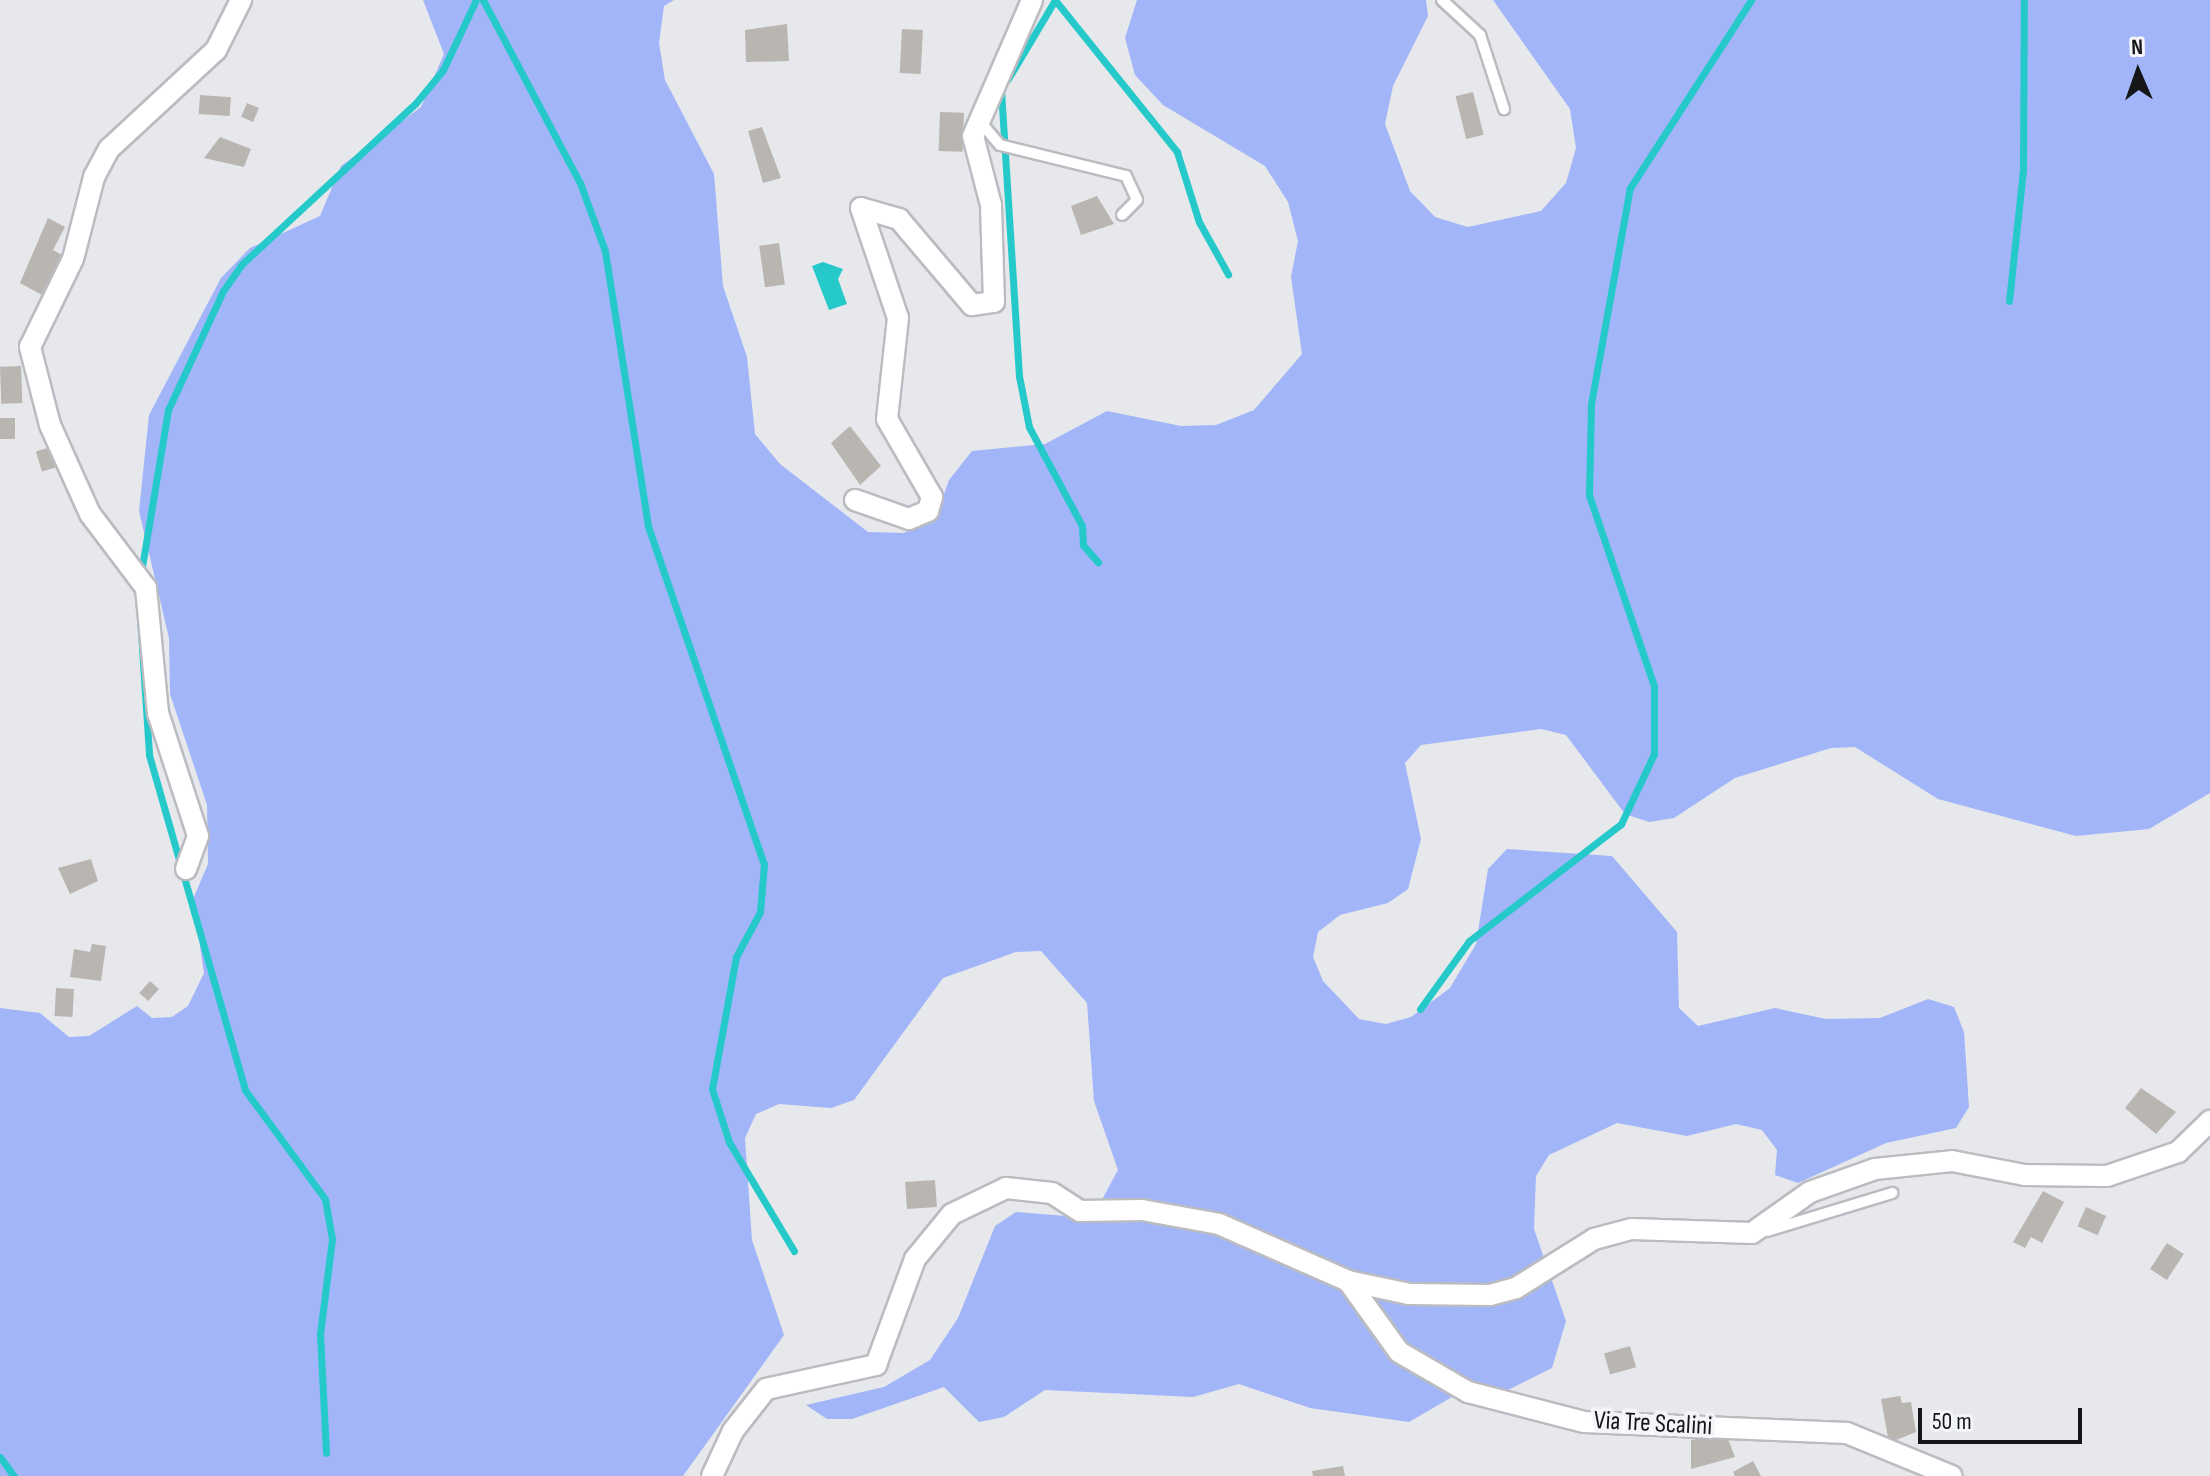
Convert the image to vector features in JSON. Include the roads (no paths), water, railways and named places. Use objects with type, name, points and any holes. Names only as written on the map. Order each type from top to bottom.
[{"type":"street","points":[[186,869],[198,836],[158,713],[146,588],[90,514],[50,425],[35,383],[33,328],[73,259],[109,149],[216,50],[241,0]]},
{"type":"street","points":[[855,500],[909,519],[928,511],[932,497],[887,419],[898,318],[861,208],[899,219],[966,301],[994,302],[991,205],[973,136],[977,118],[1022,35],[1032,0]]},
{"type":"street","points":[[712,1476],[733,1431],[766,1389],[876,1365],[915,1259],[952,1214],[1006,1188],[1052,1193],[1080,1211],[1142,1210],[1219,1224],[1348,1281],[1409,1294],[1490,1295],[1516,1288],[1594,1239],[1632,1229],[1752,1233],[1810,1192],[1875,1169],[1952,1161],[2025,1175],[2107,1176],[2178,1152],[2210,1121]]},
{"type":"street","name":"Via Tre Scalini","points":[[1348,1281],[1399,1352],[1468,1392],[1584,1422],[1847,1433],[1952,1476]]},
{"type":"lane","points":[[1442,0],[1480,35],[1504,109]]},
{"type":"lane","points":[[977,118],[1000,145],[1126,176],[1137,200],[1122,215]]},
{"type":"lane","points":[[1752,1233],[1892,1193]]},
{"type":"waterway","points":[[141,573],[168,410],[223,291],[242,264],[415,104],[443,70],[476,0]]},
{"type":"waterway","points":[[483,0],[580,183],[605,251],[648,526],[764,864],[760,912],[736,957],[712,1089],[729,1142],[794,1251]]},
{"type":"waterway","points":[[1055,0],[1177,152],[1199,222],[1228,274]]},
{"type":"waterway","points":[[1008,79],[1055,0]]},
{"type":"waterway","points":[[1420,1009],[1469,941],[1621,824],[1654,754],[1654,686],[1589,495],[1591,404],[1630,188],[1751,0]]},
{"type":"waterway","points":[[2009,301],[2023,169],[2024,0]]},
{"type":"waterway","points":[[1001,90],[1019,376],[1029,427],[1082,526],[1083,545],[1098,562]]},
{"type":"waterway","points":[[140,618],[149,755],[245,1090],[325,1199],[332,1239],[320,1334],[326,1453]]},
{"type":"waterway","points":[[0,1457],[14,1476]]}]
